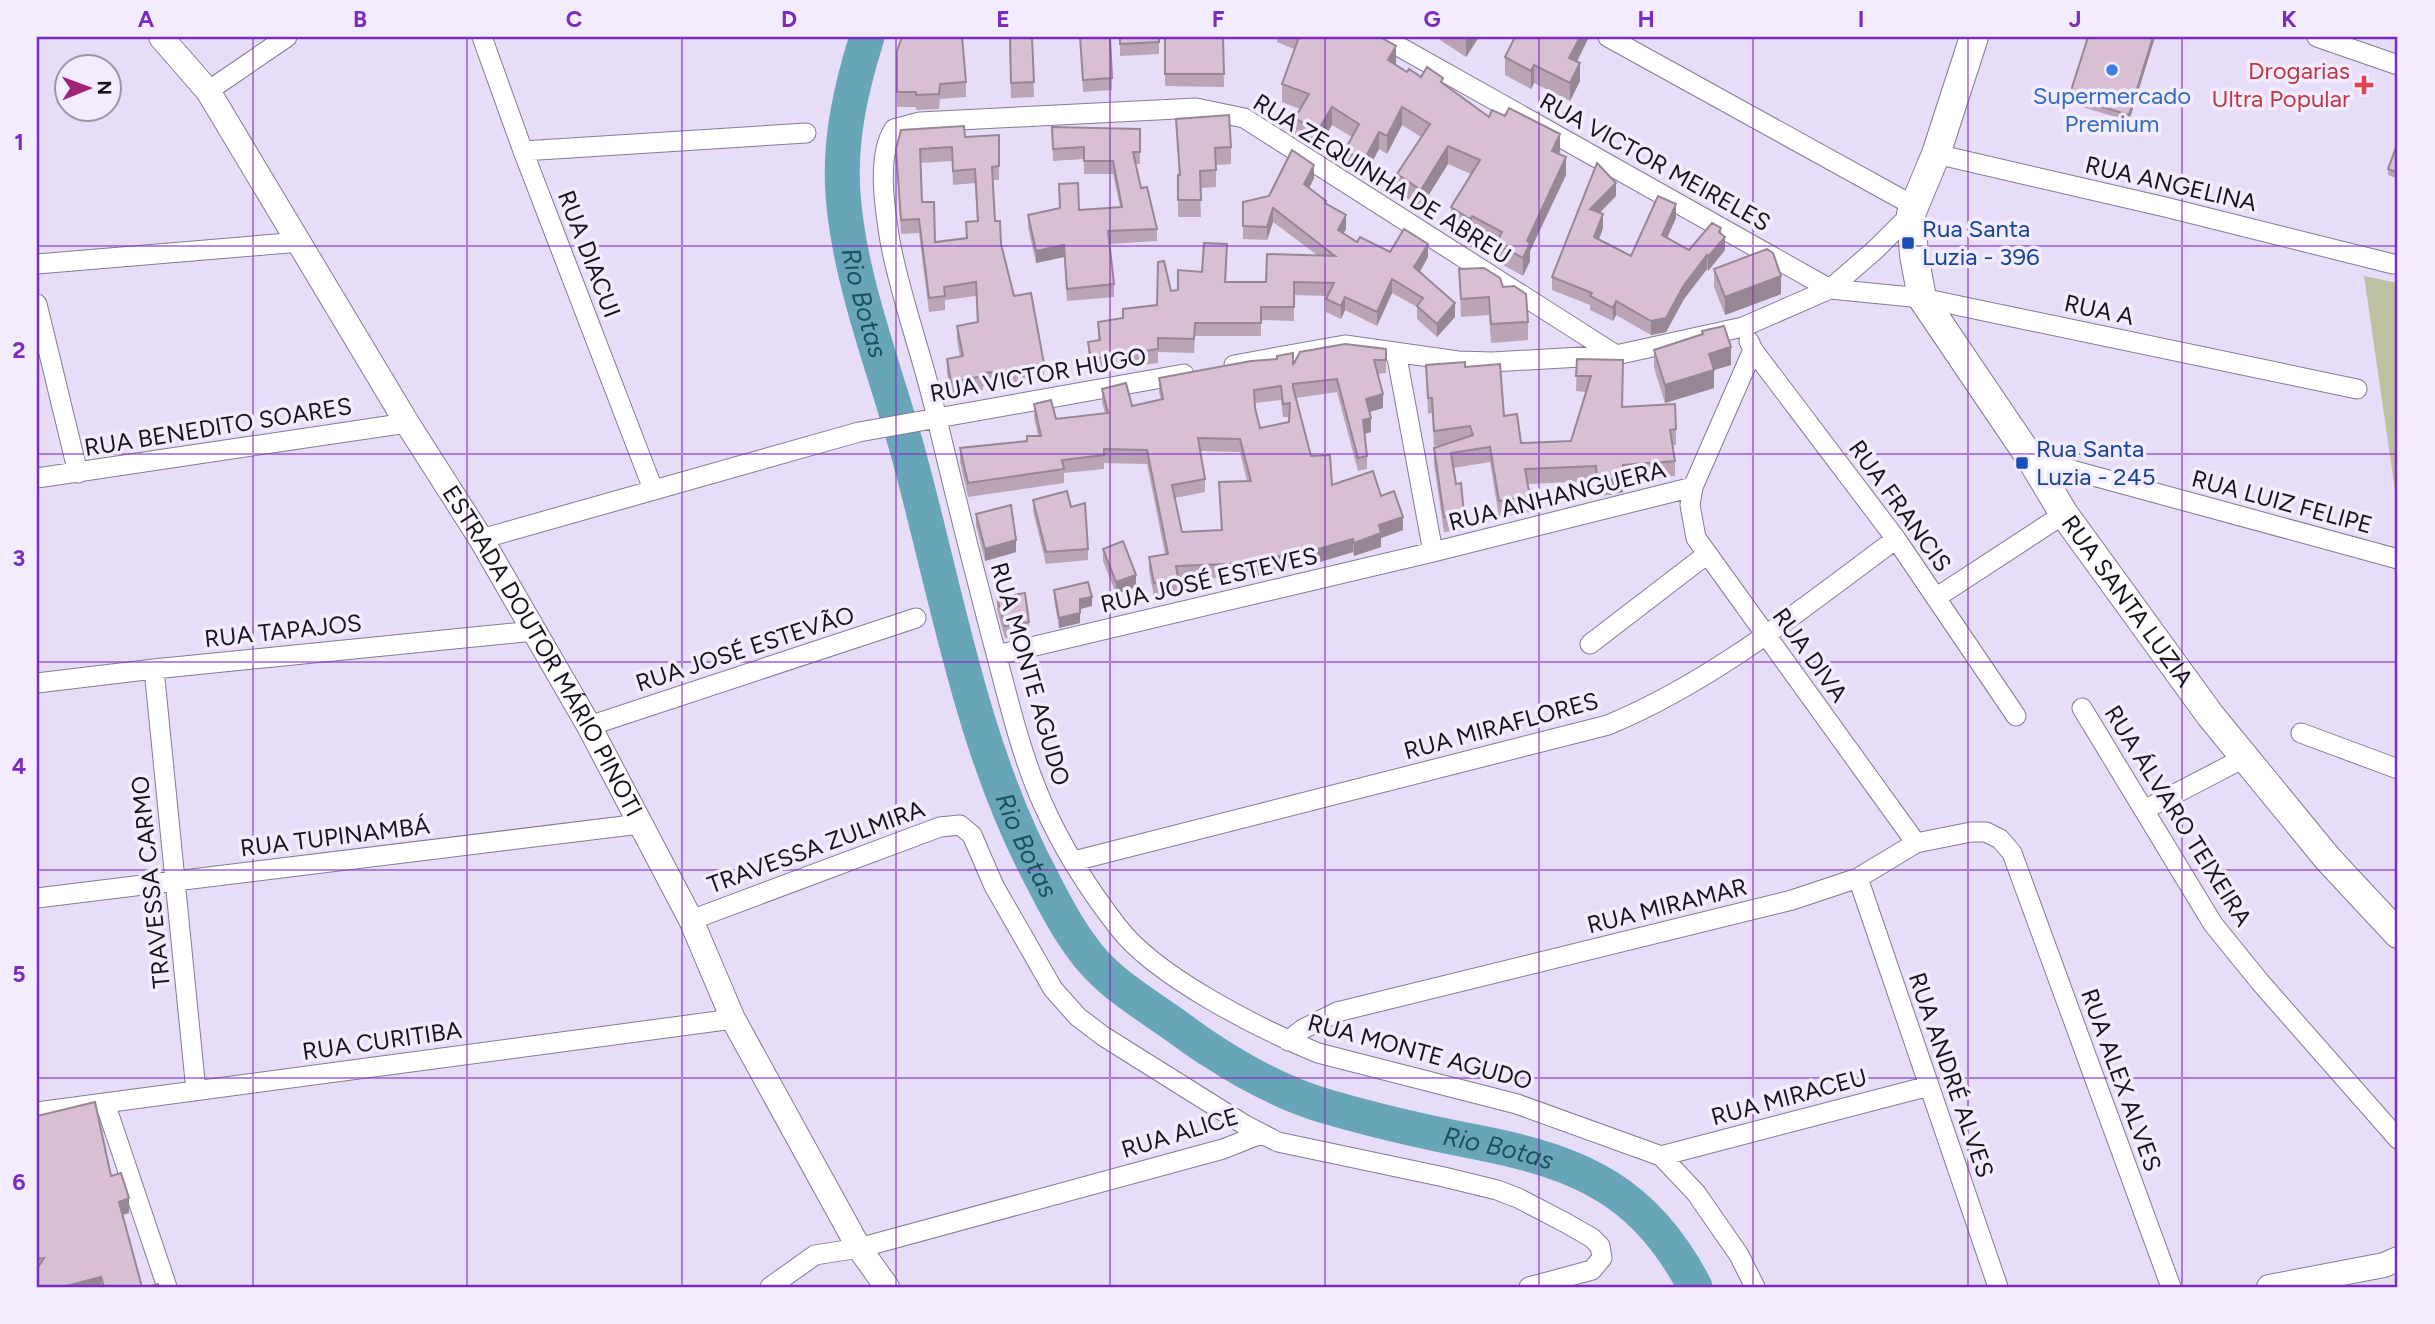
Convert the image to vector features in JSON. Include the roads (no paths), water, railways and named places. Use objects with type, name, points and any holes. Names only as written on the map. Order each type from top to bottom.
[{"type":"main road","name":"RUA SANTA LUZIA","points":[[1975,37],[1936,154],[1913,210],[1914,255],[1923,298],[2032,459],[2064,514],[2210,715],[2328,859],[2398,934]]},
{"type":"street","name":"ESTRADA DOUTOR MÁRIO PINOTI","points":[[160,37],[208,91],[407,423],[481,539],[589,726],[691,920],[733,1020],[859,1248],[887,1287]]},
{"type":"street","points":[[208,91],[286,37]]},
{"type":"street","name":"RUA DIACUI","points":[[482,37],[653,489]]},
{"type":"street","name":"RUA VICTOR MEIRELES","points":[[1382,37],[1830,289]]},
{"type":"street","points":[[1608,37],[1913,210]]},
{"type":"street","points":[[2317,37],[2398,65]]},
{"type":"street","name":"RUA ZEQUINHA DE ABREU","points":[[894,129],[920,122],[1196,108],[1244,118],[1616,355]]},
{"type":"street","name":"RUA MONTE AGUDO","points":[[894,129],[885,146],[884,163],[890,241],[930,419],[947,467],[1034,783],[1052,822],[1099,902],[1131,943],[1168,972],[1219,1004],[1288,1041],[1318,1053],[1517,1104],[1661,1156],[1696,1193],[1739,1255],[1755,1287]]},
{"type":"street","points":[[523,151],[806,133]]},
{"type":"street","name":"RUA ANGELINA","points":[[1936,154],[2165,206],[2393,264]]},
{"type":"street","name":"RUA VICTOR HUGO","points":[[481,539],[885,426],[1345,345],[1458,361],[1492,362],[1616,355],[1743,327],[1830,289],[1876,249],[1913,210]]},
{"type":"street","points":[[37,264],[300,243]]},
{"type":"street","name":"RUA A","points":[[1830,289],[1923,298],[2357,390]]},
{"type":"street","points":[[37,303],[78,473]]},
{"type":"street","name":"RUA FRANCIS","points":[[1743,327],[1753,350],[1937,597],[2016,716]]},
{"type":"street","points":[[1693,487],[1753,350]]},
{"type":"street","points":[[1396,352],[1433,552]]},
{"type":"street","name":"RUA BENEDITO SOARES","points":[[37,478],[407,423]]},
{"type":"street","name":"RUA LUIZ FELIPE","points":[[2032,459],[2398,558]]},
{"type":"street","name":"RUA ANHANGUERA","points":[[1433,552],[1693,487]]},
{"type":"street","name":"RUA DIVA","points":[[1693,487],[1690,505],[1692,524],[1696,538],[1706,555],[1916,844]]},
{"type":"street","points":[[1937,597],[2064,514]]},
{"type":"street","name":"RUA MIRAFLORES","points":[[1074,861],[1608,725],[1679,691],[1766,635],[1896,540]]},
{"type":"street","name":"RUA JOSÉ ESTEVES","points":[[997,655],[1433,552]]},
{"type":"street","points":[[1590,644],[1706,555]]},
{"type":"street","name":"RUA JOSÉ ESTEVÃO","points":[[589,726],[916,618]]},
{"type":"street","name":"RUA TAPAJOS","points":[[37,683],[534,631]]},
{"type":"street","name":"TRAVESSA CARMO","points":[[154,669],[196,1091]]},
{"type":"street","name":"RUA ÁLVARO TEIXEIRA","points":[[2082,708],[2213,924],[2260,982],[2398,1139]]},
{"type":"street","points":[[2301,733],[2398,769]]},
{"type":"street","points":[[2144,810],[2244,758]]},
{"type":"street","name":"RUA TUPINAMBÁ","points":[[37,898],[640,824]]},
{"type":"street","name":"TRAVESSA ZULMIRA","points":[[691,920],[940,827],[960,825],[972,835],[1011,917],[1039,967],[1065,1004],[1103,1036],[1261,1133]]},
{"type":"street","name":"RUA MIRAMAR","points":[[1288,1041],[1303,1029],[1337,1012],[1779,903],[1858,878],[1916,844],[1971,832],[1986,832],[2000,839],[2012,853],[2024,889]]},
{"type":"street","name":"RUA ANDRÉ ALVES","points":[[1858,878],[1998,1287]]},
{"type":"street","name":"RUA ALEX ALVES","points":[[2024,889],[2172,1287]]},
{"type":"street","name":"RUA CURITIBA","points":[[37,1112],[733,1020]]},
{"type":"street","name":"RUA MIRACEU","points":[[1661,1156],[1929,1086]]},
{"type":"street","points":[[105,1103],[167,1287]]},
{"type":"street","name":"RUA ALICE","points":[[769,1287],[815,1255],[859,1248],[1223,1149],[1261,1133],[1278,1142],[1444,1177],[1518,1198],[1575,1228],[1598,1243],[1602,1250],[1602,1258],[1592,1270],[1529,1287]]},
{"type":"street","points":[[2281,1286],[2384,1265],[2398,1259]]},
{"type":"waterway","name":"Rio Botas","points":[[867,37],[851,95],[842,174],[847,227],[860,293],[909,456],[980,726],[1018,831],[1070,930],[1089,957],[1119,985],[1206,1047],[1267,1083],[1295,1096],[1344,1111],[1550,1161],[1580,1172],[1608,1187],[1655,1227],[1676,1254],[1695,1287]]},
{"type":"place","name":"Supermercado Premium","points":[[2112,70]]},
{"type":"place","name":"Drogarias Ultra Popular","points":[[2364,85]]},
{"type":"place","name":"Rua Santa Luzia - 396","points":[[1908,243]]},
{"type":"place","name":"Rua Santa Luzia - 245","points":[[2022,463]]}]
